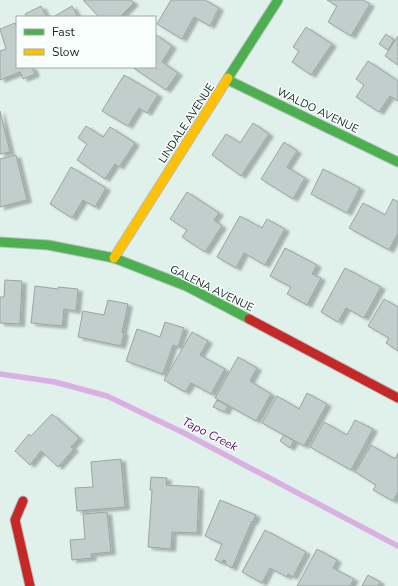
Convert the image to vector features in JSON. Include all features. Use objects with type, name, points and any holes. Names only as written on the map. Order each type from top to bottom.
[{"type":"street","name":"LINDALE AVENUE","points":[[114,258],[278,0]]},
{"type":"street","name":"WALDO AVENUE","points":[[228,80],[398,162]]},
{"type":"street","name":"GALENA AVENUE","points":[[0,242],[48,245],[114,258],[186,286],[398,398]]},
{"type":"street","points":[[23,501],[15,520],[30,586]]},
{"type":"building","points":[[83,0],[131,0],[134,3],[121,16],[98,16]]},
{"type":"building","points":[[171,0],[205,0],[219,8],[210,26],[194,17],[182,39],[157,24]]},
{"type":"building","points":[[327,0],[363,0],[370,4],[351,36],[328,22],[337,6]]},
{"type":"building","points":[[41,6],[46,16],[26,16],[25,14]]},
{"type":"building","points":[[72,6],[77,16],[55,16]]},
{"type":"building","points":[[15,23],[16,68],[32,68],[35,74],[23,79],[20,72],[0,80],[0,51],[6,49],[0,29]]},
{"type":"building","points":[[306,27],[332,44],[311,75],[292,62],[299,51],[293,47]]},
{"type":"building","points":[[386,34],[394,40],[388,50],[379,44]]},
{"type":"building","points":[[156,35],[172,46],[162,62],[178,73],[166,90],[133,68],[156,68]]},
{"type":"building","points":[[398,36],[398,65],[385,56]]},
{"type":"building","points":[[368,61],[398,81],[398,101],[390,96],[379,112],[356,97],[364,85],[356,79]]},
{"type":"building","points":[[124,75],[158,95],[147,113],[139,108],[128,126],[102,111]]},
{"type":"building","points":[[0,111],[10,152],[0,154]]},
{"type":"building","points":[[253,123],[269,134],[241,176],[212,155],[226,134],[240,143]]},
{"type":"building","points":[[86,126],[103,137],[110,127],[135,143],[119,167],[115,164],[105,179],[77,160],[87,144],[78,138]]},
{"type":"building","points":[[284,142],[297,151],[287,167],[305,178],[293,199],[261,179]]},
{"type":"building","points":[[16,155],[27,200],[0,207],[0,159]]},
{"type":"building","points":[[71,167],[106,188],[95,207],[83,200],[72,218],[50,204]]},
{"type":"building","points":[[323,169],[360,188],[347,213],[311,194]]},
{"type":"building","points":[[187,192],[219,213],[214,220],[222,226],[205,252],[182,237],[187,230],[170,219]]},
{"type":"building","points":[[393,199],[398,202],[398,233],[389,250],[349,228],[363,203],[385,215]]},
{"type":"building","points":[[240,216],[262,228],[267,219],[285,229],[265,265],[244,253],[236,268],[217,257]]},
{"type":"building","points":[[285,248],[317,265],[312,274],[321,278],[307,305],[287,294],[291,287],[270,276]]},
{"type":"building","points":[[345,268],[381,287],[364,318],[346,308],[338,322],[321,312]]},
{"type":"building","points":[[5,280],[22,281],[20,324],[0,323],[0,297],[4,297]]},
{"type":"building","points":[[35,286],[58,289],[58,287],[78,289],[76,311],[64,309],[62,326],[31,323]]},
{"type":"building","points":[[384,299],[398,307],[398,351],[386,343],[389,338],[368,326]]},
{"type":"building","points":[[108,300],[128,304],[122,332],[124,333],[121,346],[78,337],[83,311],[104,315]]},
{"type":"building","points":[[165,322],[184,328],[178,347],[173,345],[163,374],[126,361],[137,329],[160,337]]},
{"type":"building","points":[[192,332],[208,341],[200,355],[225,369],[211,394],[191,383],[185,392],[164,380]]},
{"type":"building","points":[[238,357],[257,368],[250,381],[271,394],[256,421],[215,398]]},
{"type":"building","points":[[307,393],[327,404],[304,446],[262,423],[277,396],[299,409]]},
{"type":"building","points":[[217,400],[228,406],[225,412],[213,407]]},
{"type":"building","points":[[52,414],[79,438],[71,447],[74,449],[58,467],[41,451],[30,465],[15,451],[29,434],[31,436]]},
{"type":"building","points":[[355,420],[373,429],[351,470],[310,447],[324,422],[347,435]]},
{"type":"building","points":[[284,435],[294,441],[290,448],[280,441]]},
{"type":"building","points":[[371,445],[395,459],[398,453],[398,492],[393,501],[373,490],[376,485],[355,472]]},
{"type":"building","points":[[121,459],[125,507],[77,511],[75,488],[93,487],[91,462]]},
{"type":"building","points":[[151,477],[167,478],[166,485],[199,487],[197,533],[172,532],[171,549],[148,547],[152,490],[150,490]]},
{"type":"building","points":[[220,500],[256,515],[232,568],[225,564],[226,561],[223,560],[222,563],[215,560],[222,544],[205,536]]},
{"type":"building","points":[[107,512],[111,552],[91,554],[92,558],[72,560],[70,540],[85,539],[83,514]]},
{"type":"building","points":[[265,530],[306,552],[293,577],[288,574],[287,577],[270,568],[262,583],[242,572]]},
{"type":"building","points":[[317,549],[337,560],[333,568],[354,579],[350,586],[297,586]]},
{"type":"building","points":[[368,575],[380,582],[378,586],[362,586]]},
{"type":"waterway","name":"Tapo Creek","points":[[0,374],[55,382],[107,396],[184,433],[398,546]]},
{"type":"traffic: fast","points":[[228,78],[278,0]]},
{"type":"traffic: fast","points":[[228,80],[398,162]]},
{"type":"traffic: fast","points":[[0,242],[48,245],[114,258],[186,286],[249,319]]},
{"type":"traffic: slow","points":[[114,258],[228,78]]},
{"type":"traffic: jam","points":[[249,319],[398,398]]},
{"type":"traffic: jam","points":[[23,501],[15,520],[30,586]]}]
